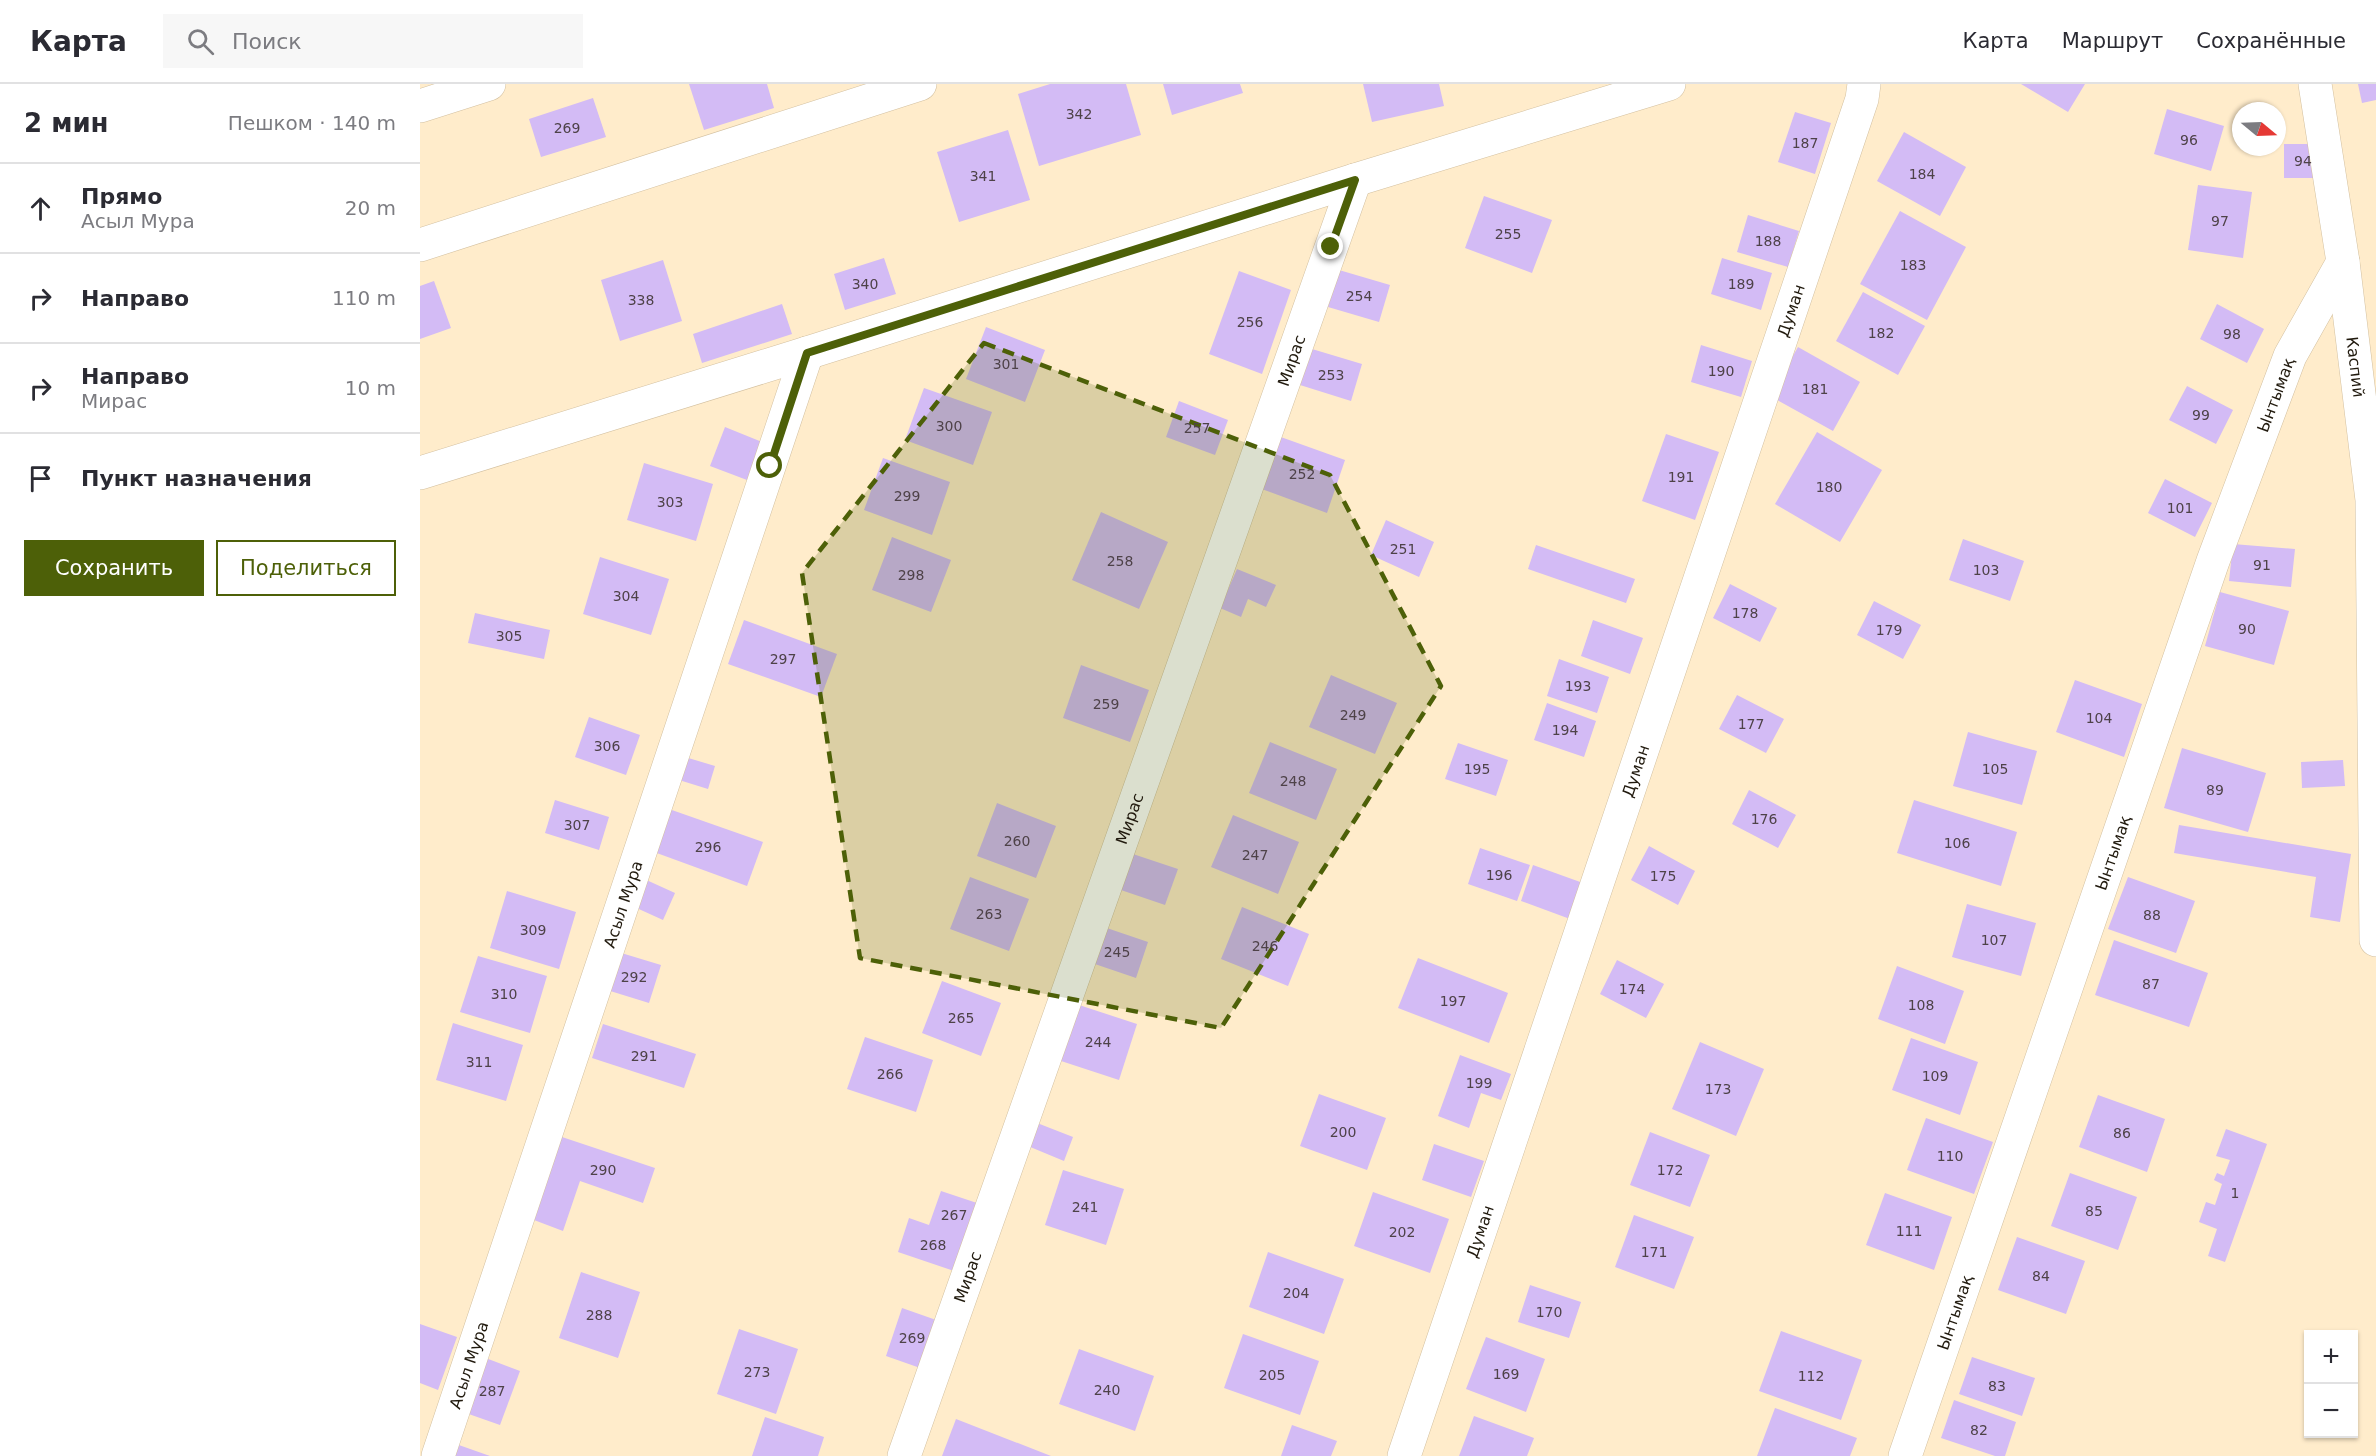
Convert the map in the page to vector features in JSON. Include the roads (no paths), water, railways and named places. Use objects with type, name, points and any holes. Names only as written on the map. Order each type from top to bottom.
[{"type":"street","points":[[420,106],[489,84]]},
{"type":"street","points":[[420,244],[920,84]]},
{"type":"street","name":"Думан","points":[[1404,1456],[1858,110],[1864,84]]},
{"type":"street","name":"Каспий","points":[[2315,84],[2343,262],[2372,500],[2376,940]]},
{"type":"street","points":[[420,473],[1651,87]]},
{"type":"street","name":"Мирас","points":[[904,1456],[1355,180]]},
{"type":"street","name":"Ынтымақ","points":[[1905,1456],[2213,561],[2290,356],[2343,262]]},
{"type":"street","name":"Асыл Мура","points":[[438,1456],[807,353]]}]
